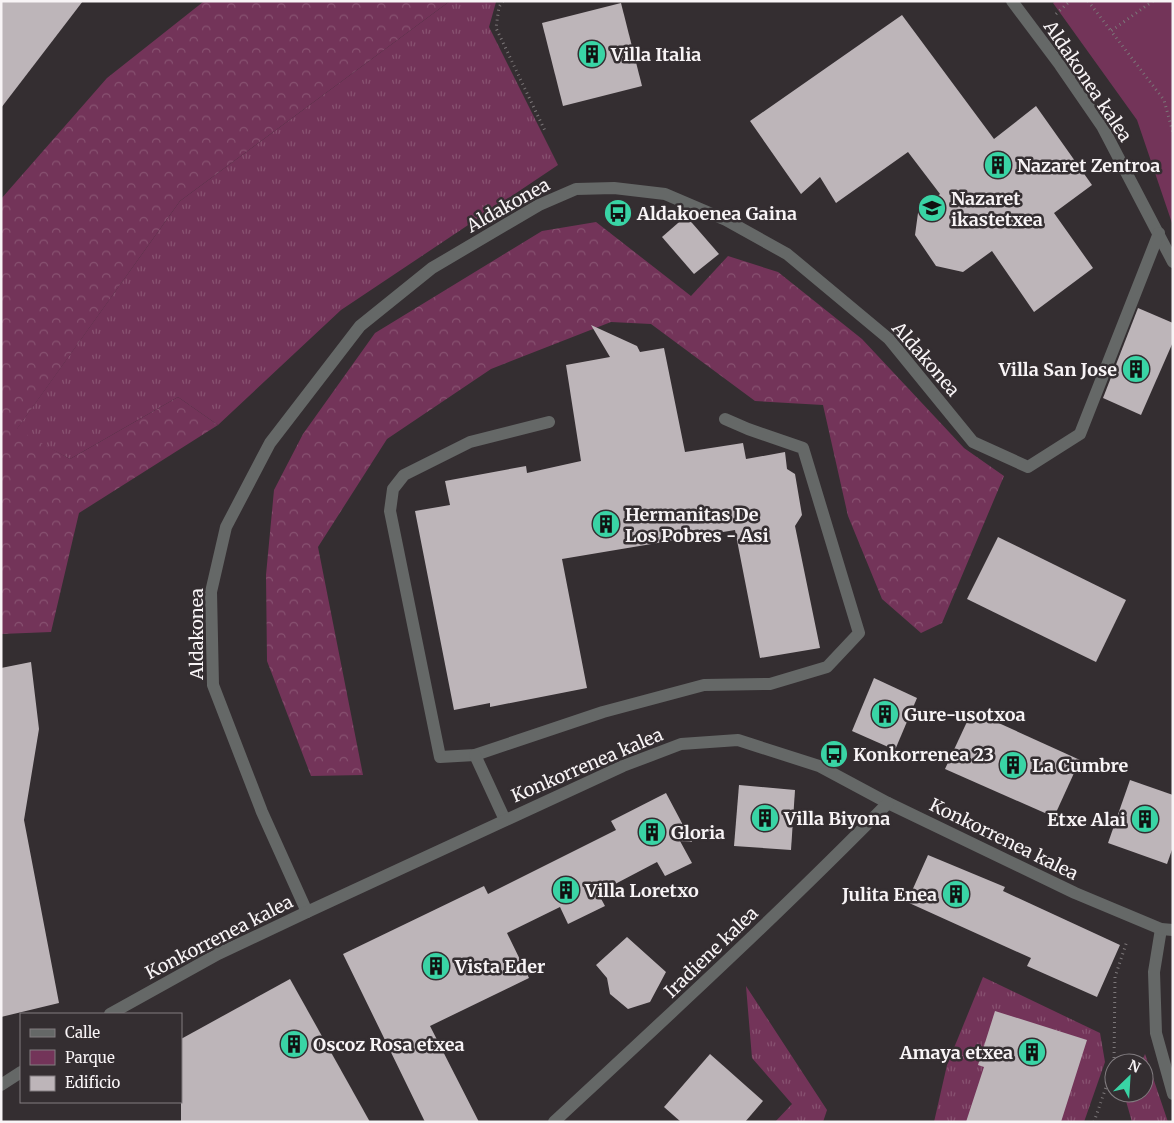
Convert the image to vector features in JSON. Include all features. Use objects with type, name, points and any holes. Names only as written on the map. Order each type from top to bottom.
[{"type":"street","name":"Aldakonea kalea","points":[[1012,1],[1060,65],[1102,126],[1173,262]]},
{"type":"street","name":"Aldakonea","points":[[307,912],[262,812],[213,686],[211,592],[226,528],[270,443],[360,326],[432,268],[539,205],[576,190],[614,188],[665,194],[726,220],[787,254],[889,339],[973,442],[1028,467],[1080,434],[1159,233]]},
{"type":"street","points":[[550,422],[470,442],[404,475],[393,489],[390,511],[440,757],[475,755],[603,712],[704,685],[770,684],[826,667],[859,633],[803,448],[748,429],[725,418]]},
{"type":"street","name":"Konkorrenea kalea","points":[[112,1013],[218,954],[623,766],[681,744],[738,740],[819,766],[888,803],[1075,893],[1167,930]]},
{"type":"street","points":[[475,755],[505,820]]},
{"type":"street","name":"Iradiene kalea","points":[[554,1122],[685,1001],[823,869],[888,803]]},
{"type":"street","points":[[1167,930],[1154,972],[1156,1033],[1173,1094]]},
{"type":"street","points":[[3,1081],[20,1072]]},
{"type":"path","points":[[503,1],[499,6],[496,28],[546,134]]},
{"type":"path","points":[[1088,1],[1164,100],[1173,133]]},
{"type":"path","points":[[1111,31],[1152,1]]},
{"type":"path","points":[[1114,1053],[1114,977],[1135,918]]},
{"type":"path","points":[[1094,1122],[1104,1093]]},
{"type":"green space","points":[[450,1],[500,1],[496,2],[489,27],[558,165],[341,310],[218,425],[178,397],[70,459],[16,430],[180,201]]},
{"type":"green space","points":[[450,1],[180,201],[17,429],[70,459],[178,397],[218,425],[79,513],[51,632],[1,634],[1,199],[107,78],[203,2]]},
{"type":"green space","points":[[1056,1],[1173,1],[1173,226],[1137,120],[1053,3]]},
{"type":"green space","points":[[596,222],[691,296],[728,256],[778,272],[862,339],[964,448],[1004,476],[942,623],[921,633],[882,599],[848,516],[823,405],[755,401],[651,324],[611,322],[491,369],[387,439],[318,547],[363,775],[311,776],[267,661],[266,575],[274,490],[303,434],[375,333],[542,231]]},
{"type":"green space","points":[[983,977],[1100,1033],[1104,1056],[1104,1065],[1084,1122],[934,1122],[947,1065]]},
{"type":"green space","points":[[746,986],[827,1110],[823,1122],[775,1122],[792,1104],[752,1058]]},
{"type":"green space","points":[[1154,1081],[1168,1122],[1132,1122],[1127,1103],[1154,1103]]},
{"type":"building","points":[[1,1],[83,1],[1,108]]},
{"type":"building","name":"Villa Italia","points":[[621,3],[642,86],[563,106],[542,23]]},
{"type":"building","name":"Nazaret Zentroa","points":[[902,15],[994,139],[1036,106],[1092,185],[1054,213],[1093,268],[1034,312],[992,251],[963,272],[936,266],[915,235],[918,213],[940,194],[908,152],[836,203],[820,177],[801,194],[750,121]]},
{"type":"building","points":[[686,216],[719,254],[694,274],[662,237]]},
{"type":"building","name":"Villa San Jose","points":[[1138,308],[1173,323],[1173,342],[1141,415],[1103,398]]},
{"type":"building","name":"Hermanitas De Los Pobres - Asi","points":[[591,325],[637,346],[640,352],[664,348],[685,452],[743,443],[746,459],[785,452],[787,469],[795,474],[802,515],[795,526],[820,648],[760,658],[735,530],[562,559],[587,688],[490,707],[490,703],[454,710],[415,511],[450,505],[445,481],[526,466],[527,473],[581,461],[566,365],[610,357]]},
{"type":"building","points":[[998,537],[1126,600],[1096,662],[967,599]]},
{"type":"building","points":[[31,662],[39,729],[24,820],[59,1003],[1,1017],[1,668]]},
{"type":"building","name":"Gure-usotxoa","points":[[874,678],[917,698],[895,750],[852,731]]},
{"type":"building","name":"La Cumbre","points":[[972,711],[1080,760],[1054,817],[945,769]]},
{"type":"building","name":"Etxe Alai","points":[[1130,780],[1173,795],[1173,847],[1167,864],[1108,843]]},
{"type":"building","name":"Villa Biyona","points":[[739,785],[795,790],[791,850],[734,846]]},
{"type":"building","points":[[666,793],[692,842],[680,841],[692,863],[665,876],[657,862],[598,893],[605,906],[568,924],[560,907],[507,933],[529,978],[430,1026],[479,1122],[425,1122],[343,954],[484,886],[488,894],[616,830],[611,821]]},
{"type":"building","points":[[928,855],[1005,887],[1003,891],[1120,945],[1097,997],[1027,966],[1031,958],[907,902]]},
{"type":"building","points":[[627,937],[666,972],[650,1002],[628,1009],[610,994],[607,978],[596,965]]},
{"type":"building","points":[[290,979],[370,1122],[181,1122],[182,1038]]},
{"type":"building","points":[[995,1011],[1087,1040],[1061,1122],[966,1122],[984,1067],[978,1065]]},
{"type":"building","points":[[710,1054],[763,1101],[745,1122],[681,1122],[664,1107]]},
{"type":"place","name":"Villa Italia","points":[[592,54]]},
{"type":"place","name":"Nazaret Zentroa","points":[[998,165]]},
{"type":"place","name":"Nazaret ikastetxea","points":[[932,208]]},
{"type":"place","name":"Aldakoenea Gaina","points":[[618,213]]},
{"type":"place","name":"Villa San Jose","points":[[1136,369]]},
{"type":"place","name":"Hermanitas De Los Pobres - Asi","points":[[606,524]]},
{"type":"place","name":"Gure-usotxoa","points":[[885,714]]},
{"type":"place","name":"Konkorrenea 23","points":[[834,754]]},
{"type":"place","name":"La Cumbre","points":[[1013,765]]},
{"type":"place","name":"Villa Biyona","points":[[765,818]]},
{"type":"place","name":"Etxe Alai","points":[[1145,819]]},
{"type":"place","name":"Gloria","points":[[652,832]]},
{"type":"place","name":"Villa Loretxo","points":[[566,890]]},
{"type":"place","name":"Julita Enea","points":[[956,894]]},
{"type":"place","name":"Vista Eder","points":[[436,966]]},
{"type":"place","name":"Oscoz Rosa etxea","points":[[294,1044]]},
{"type":"place","name":"Amaya etxea","points":[[1032,1052]]}]
